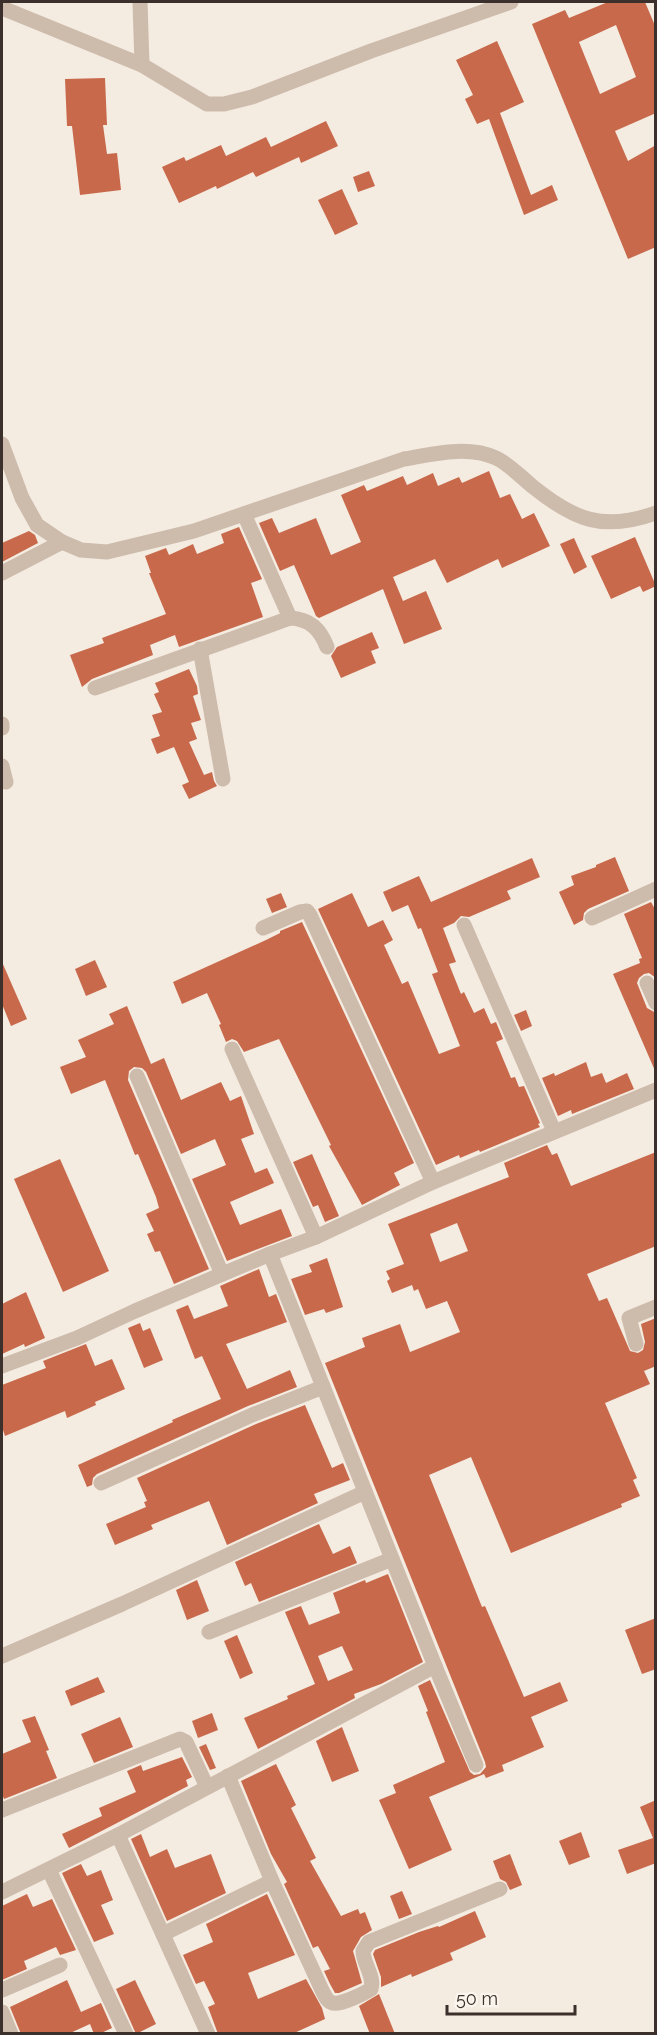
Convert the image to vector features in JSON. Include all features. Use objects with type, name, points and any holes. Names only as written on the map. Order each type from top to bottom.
[{"type":"street","points":[[140,2],[142,65]]},
{"type":"street","points":[[2,8],[142,65],[207,105],[224,104],[252,97],[371,51],[511,2]]},
{"type":"street","points":[[2,444],[22,498],[37,525],[62,542],[81,550],[107,552],[194,531],[404,459],[436,453],[471,451],[496,458],[552,503],[581,519],[611,522],[637,520],[656,513]]},
{"type":"street","points":[[244,514],[290,618]]},
{"type":"street","points":[[2,573],[62,542]]},
{"type":"street","points":[[95,687],[290,618],[309,621],[319,631],[327,647]]},
{"type":"street","points":[[200,649],[223,779]]},
{"type":"street","points":[[2,766],[6,782]]},
{"type":"street","points":[[592,918],[656,889]]},
{"type":"street","points":[[264,928],[300,912],[307,911],[310,915],[433,1182]]},
{"type":"street","points":[[464,925],[554,1131]]},
{"type":"street","points":[[647,983],[656,1003]]},
{"type":"street","points":[[232,1049],[316,1237]]},
{"type":"street","points":[[137,1076],[222,1274]]},
{"type":"street","points":[[2,1366],[77,1338],[222,1274],[316,1237],[433,1182],[656,1090]]},
{"type":"street","points":[[270,1254],[476,1765]]},
{"type":"street","points":[[636,1344],[629,1318],[656,1307]]},
{"type":"street","points":[[101,1483],[252,1414],[323,1387]]},
{"type":"street","points":[[2,1656],[122,1604],[365,1492]]},
{"type":"street","points":[[209,1632],[392,1559]]},
{"type":"street","points":[[2,1892],[118,1835],[435,1666]]},
{"type":"street","points":[[2,1810],[180,1739],[186,1742],[207,1787]]},
{"type":"street","points":[[228,1776],[272,1881],[321,1988],[332,2003],[339,2004],[371,1989],[372,1982],[363,1956],[363,1951],[369,1942],[500,1889]]},
{"type":"street","points":[[118,1835],[208,2034]]},
{"type":"street","points":[[49,1870],[126,2034]]},
{"type":"street","points":[[163,1934],[272,1881]]},
{"type":"street","points":[[2,1990],[60,1965]]},
{"type":"street","points":[[2,2012],[11,2034]]},
{"type":"building","points":[[608,2],[645,2],[656,28],[656,113],[615,131],[628,161],[656,145],[656,247],[628,259],[532,24],[565,10],[569,18]],"holes":[[[616,25],[636,77],[600,94],[579,42]]]},
{"type":"building","points":[[497,41],[524,102],[500,113],[531,195],[552,185],[558,200],[524,215],[489,119],[477,124],[465,99],[473,95],[456,60]]},
{"type":"building","points":[[105,78],[107,125],[103,125],[107,154],[117,153],[121,190],[80,195],[72,126],[67,126],[65,79]]},
{"type":"building","points":[[326,121],[338,146],[301,163],[299,157],[256,177],[253,172],[179,203],[162,167],[184,157],[186,161],[221,145],[226,156],[266,137],[271,147]]},
{"type":"building","points":[[369,171],[375,186],[358,192],[353,177]]},
{"type":"building","points":[[342,189],[358,224],[335,235],[318,200]]},
{"type":"building","points":[[489,471],[500,498],[510,494],[522,519],[534,513],[550,546],[502,568],[498,559],[447,583],[435,559],[393,577],[403,601],[426,591],[442,629],[404,644],[383,589],[319,618],[316,616],[294,565],[280,571],[259,523],[272,518],[279,533],[316,518],[331,555],[361,542],[341,495],[364,485],[367,491],[403,476],[407,485],[433,473],[438,486],[459,477],[462,483]]},
{"type":"building","points":[[239,527],[262,579],[251,583],[263,617],[179,647],[175,635],[150,645],[153,655],[92,679],[82,687],[70,655],[104,643],[102,638],[166,614],[149,573],[151,573],[145,556],[166,548],[169,555],[193,544],[197,554],[224,543],[221,534]]},
{"type":"building","points":[[29,531],[35,535],[38,543],[2,562],[2,543]]},
{"type":"building","points":[[635,537],[656,586],[643,592],[640,586],[611,599],[591,556]]},
{"type":"building","points":[[574,538],[587,567],[574,574],[560,544]]},
{"type":"building","points":[[372,632],[379,648],[371,651],[376,663],[341,678],[331,656],[337,647]]},
{"type":"building","points":[[189,669],[197,686],[198,694],[193,696],[201,720],[191,723],[197,739],[189,742],[204,775],[212,772],[217,786],[189,799],[182,785],[189,782],[174,747],[157,754],[151,739],[160,736],[152,715],[162,712],[154,694],[159,692],[155,683]]},
{"type":"building","points":[[615,857],[629,891],[588,909],[584,913],[583,920],[574,925],[559,892],[574,885],[571,876]]},
{"type":"building","points":[[532,858],[540,877],[507,891],[511,899],[469,917],[461,916],[454,923],[443,928],[456,962],[449,964],[461,994],[464,992],[474,1013],[484,1008],[491,1024],[496,1022],[503,1039],[496,1042],[511,1078],[515,1077],[519,1087],[524,1086],[540,1127],[480,1152],[479,1150],[460,1158],[459,1155],[436,1165],[318,909],[352,893],[368,927],[383,920],[393,940],[384,945],[402,984],[408,981],[439,1054],[460,1046],[432,974],[438,972],[421,928],[418,929],[408,905],[392,912],[383,892],[419,876],[431,902]]},
{"type":"building","points":[[281,893],[287,907],[272,913],[266,899]]},
{"type":"building","points":[[651,902],[656,911],[656,978],[649,973],[644,974],[637,983],[647,1008],[656,1013],[656,1073],[613,974],[640,963],[639,959],[642,958],[624,914]]},
{"type":"building","points":[[302,922],[414,1163],[394,1173],[400,1185],[362,1205],[329,1146],[331,1145],[279,1039],[244,1052],[237,1041],[232,1039],[226,1042],[219,1025],[221,1024],[207,993],[182,1004],[173,982]]},
{"type":"building","points":[[95,960],[107,987],[86,996],[75,969]]},
{"type":"building","points":[[2,962],[27,1019],[11,1026],[2,1004]]},
{"type":"building","points":[[127,1006],[151,1064],[164,1058],[181,1100],[221,1082],[230,1101],[241,1096],[254,1134],[241,1139],[255,1173],[267,1168],[274,1183],[230,1202],[240,1225],[281,1209],[292,1236],[227,1261],[192,1179],[226,1165],[215,1139],[181,1154],[146,1072],[142,1068],[134,1067],[129,1071],[128,1080],[209,1269],[174,1284],[160,1251],[155,1252],[147,1234],[154,1231],[146,1214],[159,1208],[156,1197],[138,1154],[135,1155],[105,1080],[71,1094],[60,1067],[86,1057],[78,1040],[114,1024],[109,1014]]},
{"type":"building","points":[[526,1010],[532,1026],[521,1031],[514,1015]]},
{"type":"building","points":[[586,1062],[591,1077],[602,1073],[606,1083],[627,1073],[634,1089],[572,1114],[571,1110],[558,1116],[542,1078],[554,1073],[555,1076]]},
{"type":"building","points":[[547,1145],[552,1155],[557,1153],[571,1186],[656,1152],[656,1246],[587,1274],[599,1301],[607,1298],[630,1351],[638,1353],[643,1350],[645,1342],[641,1324],[656,1318],[656,1366],[644,1371],[650,1384],[605,1403],[637,1478],[633,1480],[640,1496],[621,1504],[622,1507],[511,1553],[471,1457],[429,1475],[482,1607],[485,1606],[524,1697],[560,1682],[568,1701],[531,1717],[544,1747],[502,1765],[504,1771],[486,1778],[484,1774],[429,1797],[452,1850],[409,1869],[379,1800],[396,1793],[393,1785],[445,1762],[418,1686],[430,1680],[470,1772],[474,1775],[480,1774],[486,1767],[325,1363],[365,1347],[362,1338],[400,1324],[410,1352],[460,1332],[447,1301],[426,1309],[418,1289],[414,1291],[412,1285],[392,1293],[386,1271],[404,1264],[388,1224],[509,1177],[504,1163]],"holes":[[[457,1223],[468,1251],[440,1262],[430,1234]]]},
{"type":"building","points":[[312,1154],[339,1216],[325,1222],[318,1205],[313,1207],[293,1162]]},
{"type":"building","points":[[60,1159],[109,1271],[63,1292],[14,1179]]},
{"type":"building","points":[[327,1258],[343,1307],[326,1313],[324,1309],[305,1315],[291,1279],[312,1272],[309,1265]]},
{"type":"building","points":[[259,1269],[269,1297],[276,1294],[287,1322],[226,1344],[247,1389],[290,1370],[297,1387],[248,1406],[97,1474],[93,1478],[92,1485],[87,1487],[78,1465],[221,1399],[202,1356],[195,1359],[176,1310],[188,1305],[194,1319],[228,1306],[220,1286]]},
{"type":"building","points":[[26,1292],[45,1338],[2,1354],[2,1304]]},
{"type":"building","points":[[140,1323],[143,1331],[150,1328],[163,1360],[144,1368],[128,1328]]},
{"type":"building","points":[[86,1344],[95,1366],[112,1359],[125,1389],[67,1418],[65,1411],[5,1436],[2,1427],[2,1385],[46,1368],[43,1361]]},
{"type":"building","points":[[305,1405],[332,1468],[343,1463],[350,1480],[314,1494],[318,1503],[227,1545],[209,1501],[151,1525],[153,1529],[115,1545],[106,1524],[146,1507],[144,1502],[147,1501],[137,1478],[256,1424]]},
{"type":"building","points":[[319,1524],[333,1554],[350,1546],[357,1563],[259,1602],[251,1583],[245,1586],[235,1562]]},
{"type":"building","points":[[388,1574],[423,1662],[381,1684],[354,1694],[355,1698],[258,1749],[244,1718],[288,1699],[287,1696],[315,1684],[285,1612],[301,1606],[309,1625],[340,1613],[333,1593],[365,1580],[366,1583]],"holes":[[[342,1646],[353,1670],[328,1681],[318,1656]]]},
{"type":"building","points":[[197,1580],[209,1611],[187,1620],[176,1590]]},
{"type":"building","points":[[656,1618],[656,1669],[642,1674],[625,1630]]},
{"type":"building","points":[[237,1635],[253,1673],[240,1679],[224,1641]]},
{"type":"building","points":[[98,1677],[105,1692],[71,1706],[65,1691]]},
{"type":"building","points":[[212,1713],[218,1730],[198,1738],[192,1721]]},
{"type":"building","points":[[35,1716],[49,1750],[46,1751],[57,1778],[4,1799],[2,1754],[31,1742],[22,1720]]},
{"type":"building","points":[[120,1717],[133,1747],[94,1763],[81,1734]]},
{"type":"building","points":[[342,1727],[359,1771],[332,1782],[316,1741]]},
{"type":"building","points":[[206,1744],[216,1768],[210,1770],[199,1747]]},
{"type":"building","points":[[182,1757],[192,1777],[186,1780],[188,1786],[69,1848],[62,1834],[102,1816],[99,1808],[136,1792],[127,1771],[141,1765],[143,1771]]},
{"type":"building","points":[[276,1764],[296,1805],[291,1808],[316,1858],[310,1861],[341,1916],[358,1909],[360,1914],[365,1912],[372,1930],[361,1937],[353,1951],[362,1983],[339,1993],[335,1993],[324,1971],[330,1969],[318,1946],[313,1948],[284,1884],[287,1882],[271,1854],[241,1781]]},
{"type":"building","points":[[656,1800],[656,1863],[627,1874],[618,1850],[653,1838],[640,1807]]},
{"type":"building","points":[[581,1832],[590,1857],[569,1865],[559,1841]]},
{"type":"building","points":[[141,1834],[150,1857],[167,1849],[175,1868],[211,1854],[226,1893],[167,1921],[131,1839]]},
{"type":"building","points":[[510,1854],[522,1885],[510,1890],[506,1882],[500,1879],[493,1861]]},
{"type":"building","points":[[81,1864],[87,1876],[101,1870],[113,1900],[101,1905],[114,1934],[94,1942],[62,1873]]},
{"type":"building","points":[[402,1891],[412,1914],[399,1919],[390,1896]]},
{"type":"building","points":[[27,1894],[33,1907],[52,1899],[76,1950],[60,1955],[56,1947],[24,1961],[27,1969],[2,1980],[2,1906]]},
{"type":"building","points":[[267,1894],[295,1955],[248,1973],[258,1999],[306,1979],[322,2008],[325,2019],[292,2034],[218,2034],[208,2007],[215,2004],[204,1981],[196,1984],[183,1955],[213,1942],[206,1924]]},
{"type":"building","points":[[475,1911],[486,1937],[450,1953],[453,1960],[381,1987],[381,1977],[373,1954],[375,1950],[419,1932],[439,1927]]},
{"type":"building","points":[[67,1980],[81,2012],[101,2003],[112,2028],[94,2034],[90,2024],[68,2034],[21,2034],[10,2007]]},
{"type":"building","points":[[135,1980],[156,2024],[136,2034],[116,1989]]},
{"type":"building","points":[[379,1994],[395,2034],[370,2034],[359,2006]]}]
